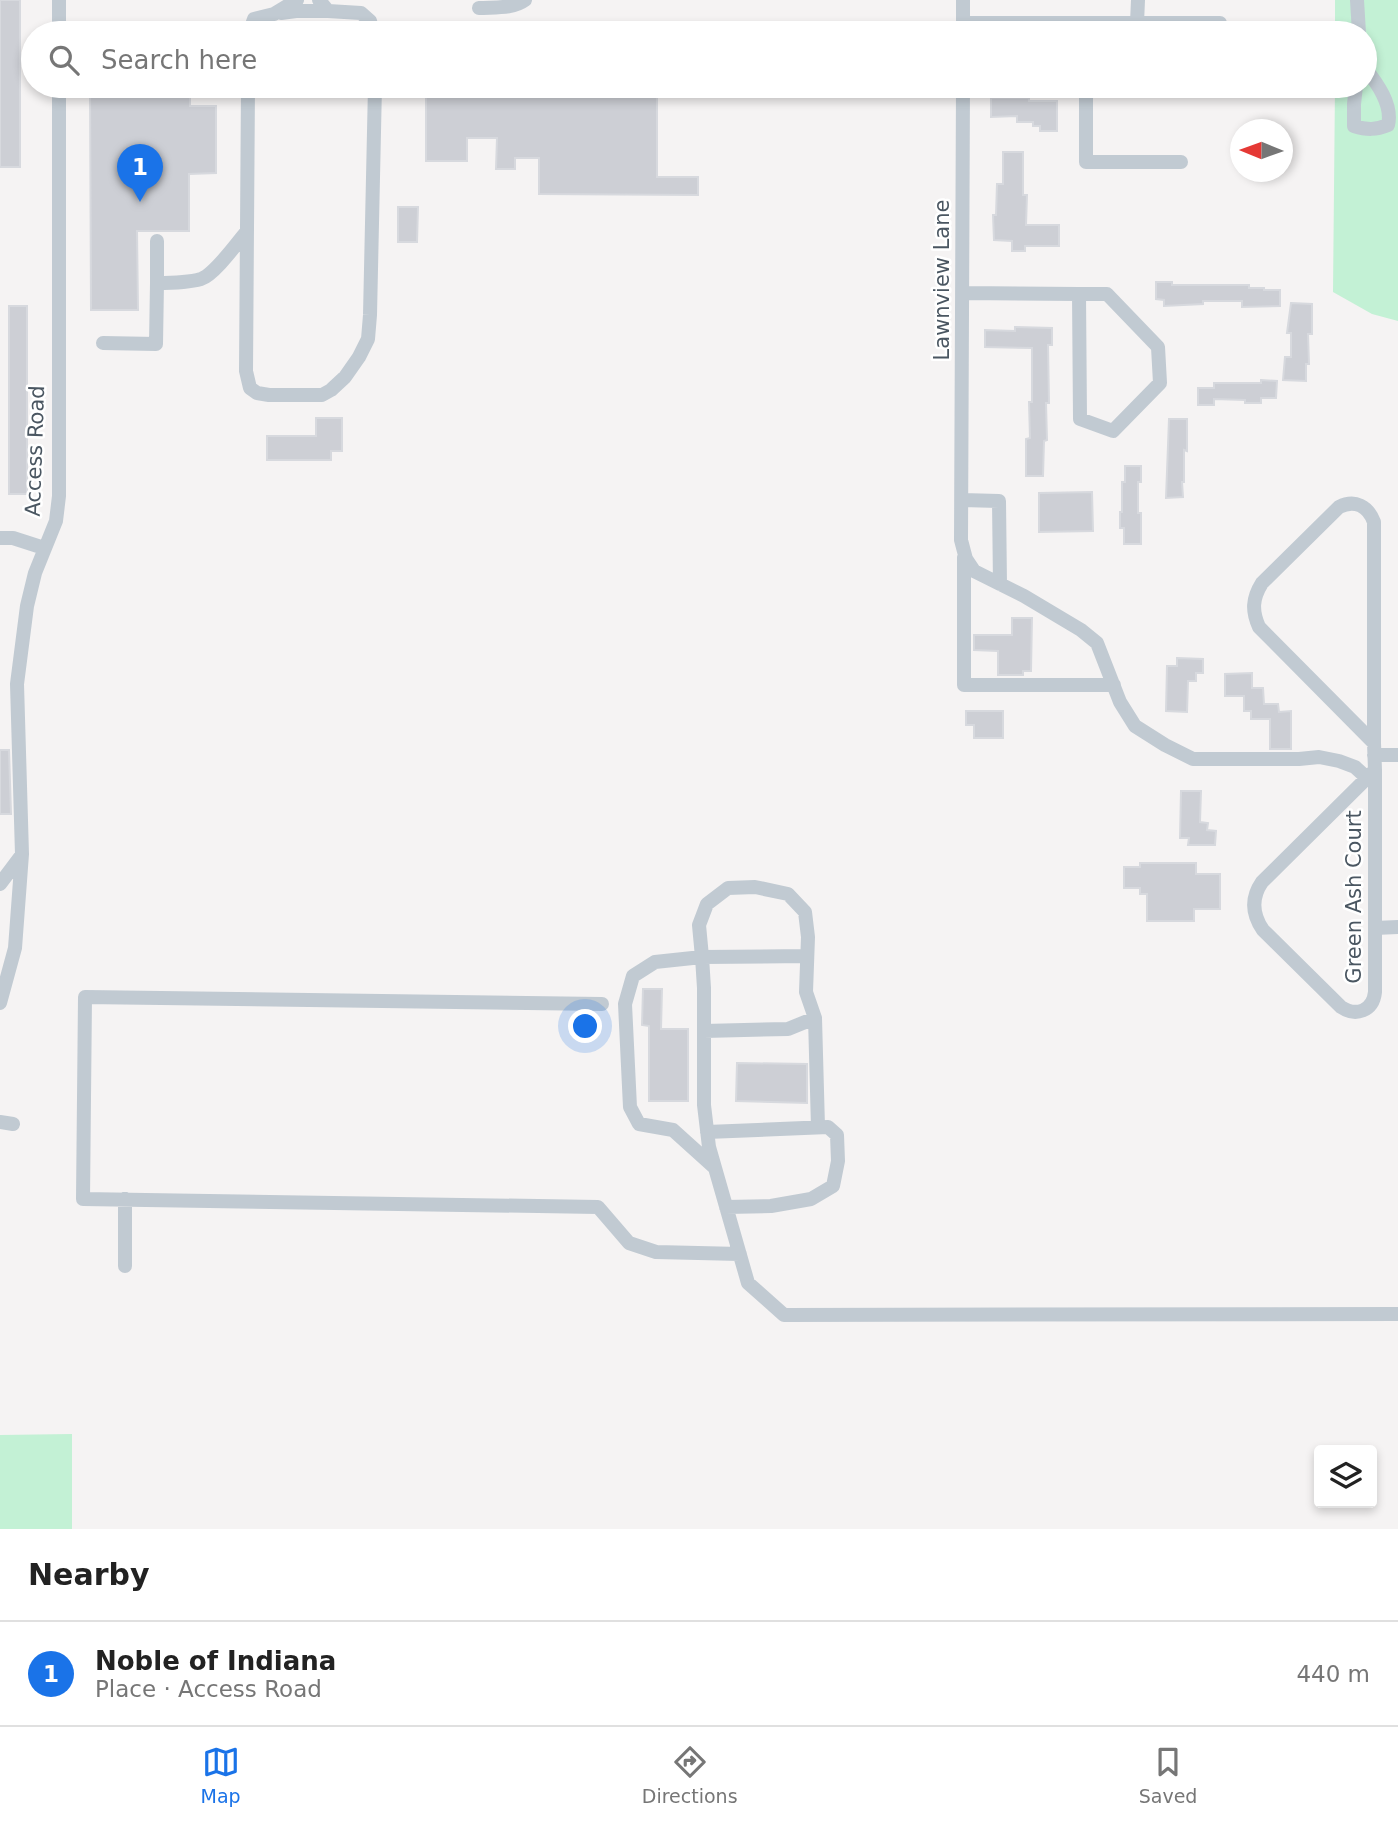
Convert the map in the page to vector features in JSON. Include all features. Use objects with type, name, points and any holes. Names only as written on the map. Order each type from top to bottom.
[{"type":"street","points":[[59,0],[59,21]]},
{"type":"street","points":[[274,14],[297,0]]},
{"type":"street","points":[[480,8],[507,7],[525,0]]},
{"type":"street","points":[[963,0],[963,21]]},
{"type":"street","points":[[1137,21],[1138,0]]},
{"type":"street","points":[[1357,0],[1358,21]]},
{"type":"street","points":[[253,21],[274,14],[324,6],[361,13],[370,21]]},
{"type":"street","points":[[1355,98],[1354,126],[1378,129],[1388,125],[1389,108],[1377,85]]},
{"type":"street","name":"Access Road","points":[[0,1003],[15,948],[22,855],[17,684],[27,606],[35,573],[55,521],[59,496],[59,98]]},
{"type":"street","points":[[248,98],[246,371],[250,388],[257,393],[269,395],[322,395],[331,390],[359,358],[368,338],[375,98]]},
{"type":"street","name":"Lawnview Lane","points":[[963,98],[961,540],[964,550],[964,685],[1114,685]]},
{"type":"street","points":[[1086,98],[1086,162],[1181,162]]},
{"type":"street","points":[[157,283],[204,278],[227,257],[247,231]]},
{"type":"street","points":[[103,343],[156,344],[157,241]]},
{"type":"street","points":[[963,293],[1107,294],[1158,347],[1160,383],[1112,431],[1080,419],[1079,294]]},
{"type":"street","points":[[962,500],[999,501],[1000,584]]},
{"type":"street","name":"Green Ash Court","points":[[1371,774],[1262,882],[1253,903],[1255,915],[1263,930],[1349,1012],[1363,1011],[1374,1001],[1375,928],[1371,774],[1374,749],[1374,522],[1367,509],[1349,503],[1339,507],[1262,583],[1255,597],[1254,609],[1259,627],[1374,749]]},
{"type":"street","points":[[0,538],[13,538],[44,548]]},
{"type":"street","points":[[964,550],[965,559],[974,571],[1082,630],[1097,643],[1120,702],[1135,726],[1165,746],[1193,759],[1319,757],[1339,761],[1371,774]]},
{"type":"street","points":[[1374,749],[1398,755]]},
{"type":"street","points":[[0,884],[22,855]]},
{"type":"street","points":[[818,1127],[815,1018],[806,992],[805,912],[788,894],[755,887],[728,888],[707,904],[699,925],[707,1132],[714,1167],[748,1283],[784,1315],[1398,1314]]},
{"type":"street","points":[[1375,928],[1398,927]]},
{"type":"street","points":[[714,1167],[673,1130],[639,1124],[630,1107],[625,1004],[633,976],[654,962],[702,957],[807,956]]},
{"type":"street","points":[[602,1004],[85,998],[83,1199],[598,1207],[629,1243],[656,1252],[740,1254]]},
{"type":"street","points":[[704,1031],[789,1029],[815,1018]]},
{"type":"street","points":[[707,1132],[828,1127],[837,1135],[838,1161],[833,1186],[811,1199],[771,1206],[726,1207]]},
{"type":"street","points":[[125,1199],[125,1266]]},
{"type":"green space","points":[[1335,0],[1398,0],[1398,321],[1372,314],[1333,292],[1335,98],[1377,98],[1377,21],[1335,21]]},
{"type":"green space","points":[[72,1434],[72,1529],[0,1529],[0,1435]]},
{"type":"building","points":[[0,0],[20,0],[20,167],[0,167]]},
{"type":"building","points":[[90,98],[190,98],[190,106],[216,106],[216,173],[189,174],[189,231],[137,231],[138,310],[91,310]]},
{"type":"building","points":[[426,98],[657,98],[657,177],[698,177],[698,195],[539,194],[539,158],[515,158],[515,169],[496,169],[497,138],[467,138],[467,161],[426,161]]},
{"type":"building","points":[[991,98],[1057,101],[1057,131],[1040,131],[1040,126],[1033,126],[1033,122],[1017,122],[1017,116],[991,117]]},
{"type":"building","points":[[1003,152],[1023,152],[1023,195],[1027,195],[1026,225],[1059,225],[1059,246],[1025,246],[1025,251],[1012,251],[1012,241],[994,240],[993,215],[996,215],[997,184],[1003,184]]},
{"type":"building","points":[[398,207],[418,207],[417,242],[398,242]]},
{"type":"building","points":[[1156,282],[1172,282],[1172,285],[1249,285],[1249,288],[1280,290],[1280,306],[1242,307],[1242,301],[1203,301],[1203,304],[1164,306],[1164,300],[1156,299]]},
{"type":"building","points":[[1291,303],[1312,304],[1312,334],[1308,334],[1309,364],[1306,364],[1306,381],[1283,380],[1285,357],[1291,357],[1291,333],[1287,333]]},
{"type":"building","points":[[9,306],[27,306],[27,494],[9,494]]},
{"type":"building","points":[[1015,327],[1052,328],[1052,345],[1048,345],[1049,403],[1046,403],[1047,440],[1044,441],[1043,476],[1026,476],[1026,439],[1030,438],[1029,402],[1032,402],[1032,348],[985,347],[985,330],[1015,331]]},
{"type":"building","points":[[1261,380],[1277,381],[1276,398],[1261,398],[1261,403],[1214,399],[1214,405],[1198,405],[1198,388],[1214,388],[1214,383],[1261,383]]},
{"type":"building","points":[[316,418],[342,418],[342,451],[331,451],[331,460],[267,460],[267,436],[316,436]]},
{"type":"building","points":[[1169,419],[1187,419],[1183,497],[1166,498]]},
{"type":"building","points":[[1125,466],[1141,466],[1138,513],[1141,513],[1141,544],[1124,544],[1124,528],[1120,528]]},
{"type":"building","points":[[1092,492],[1093,531],[1039,532],[1039,493]]},
{"type":"building","points":[[1012,618],[1032,618],[1031,671],[1023,671],[1023,675],[998,675],[998,651],[974,650],[974,635],[1012,635]]},
{"type":"building","points":[[1177,658],[1203,659],[1203,673],[1196,673],[1196,681],[1188,681],[1187,712],[1166,711],[1167,666],[1177,666]]},
{"type":"building","points":[[1252,673],[1252,688],[1263,688],[1264,704],[1278,704],[1279,712],[1291,711],[1291,749],[1270,749],[1270,719],[1251,719],[1251,711],[1244,711],[1244,696],[1225,696],[1225,674]]},
{"type":"building","points":[[966,711],[1003,711],[1003,738],[974,738],[974,725],[966,725]]},
{"type":"building","points":[[0,750],[9,750],[11,814],[0,814]]},
{"type":"building","points":[[1181,791],[1201,791],[1200,822],[1208,823],[1207,830],[1216,831],[1215,845],[1188,845],[1189,838],[1180,838]]},
{"type":"building","points":[[1140,863],[1196,863],[1196,874],[1220,874],[1220,909],[1194,909],[1194,921],[1147,921],[1147,894],[1140,894],[1140,888],[1124,888],[1124,867],[1140,867]]},
{"type":"building","points":[[643,989],[662,989],[661,1029],[688,1029],[688,1101],[649,1101],[649,1026],[642,1025]]},
{"type":"building","points":[[737,1063],[807,1064],[807,1103],[736,1101]]},
{"type":"place","name":"Noble of Indiana","points":[[140,202]]}]
